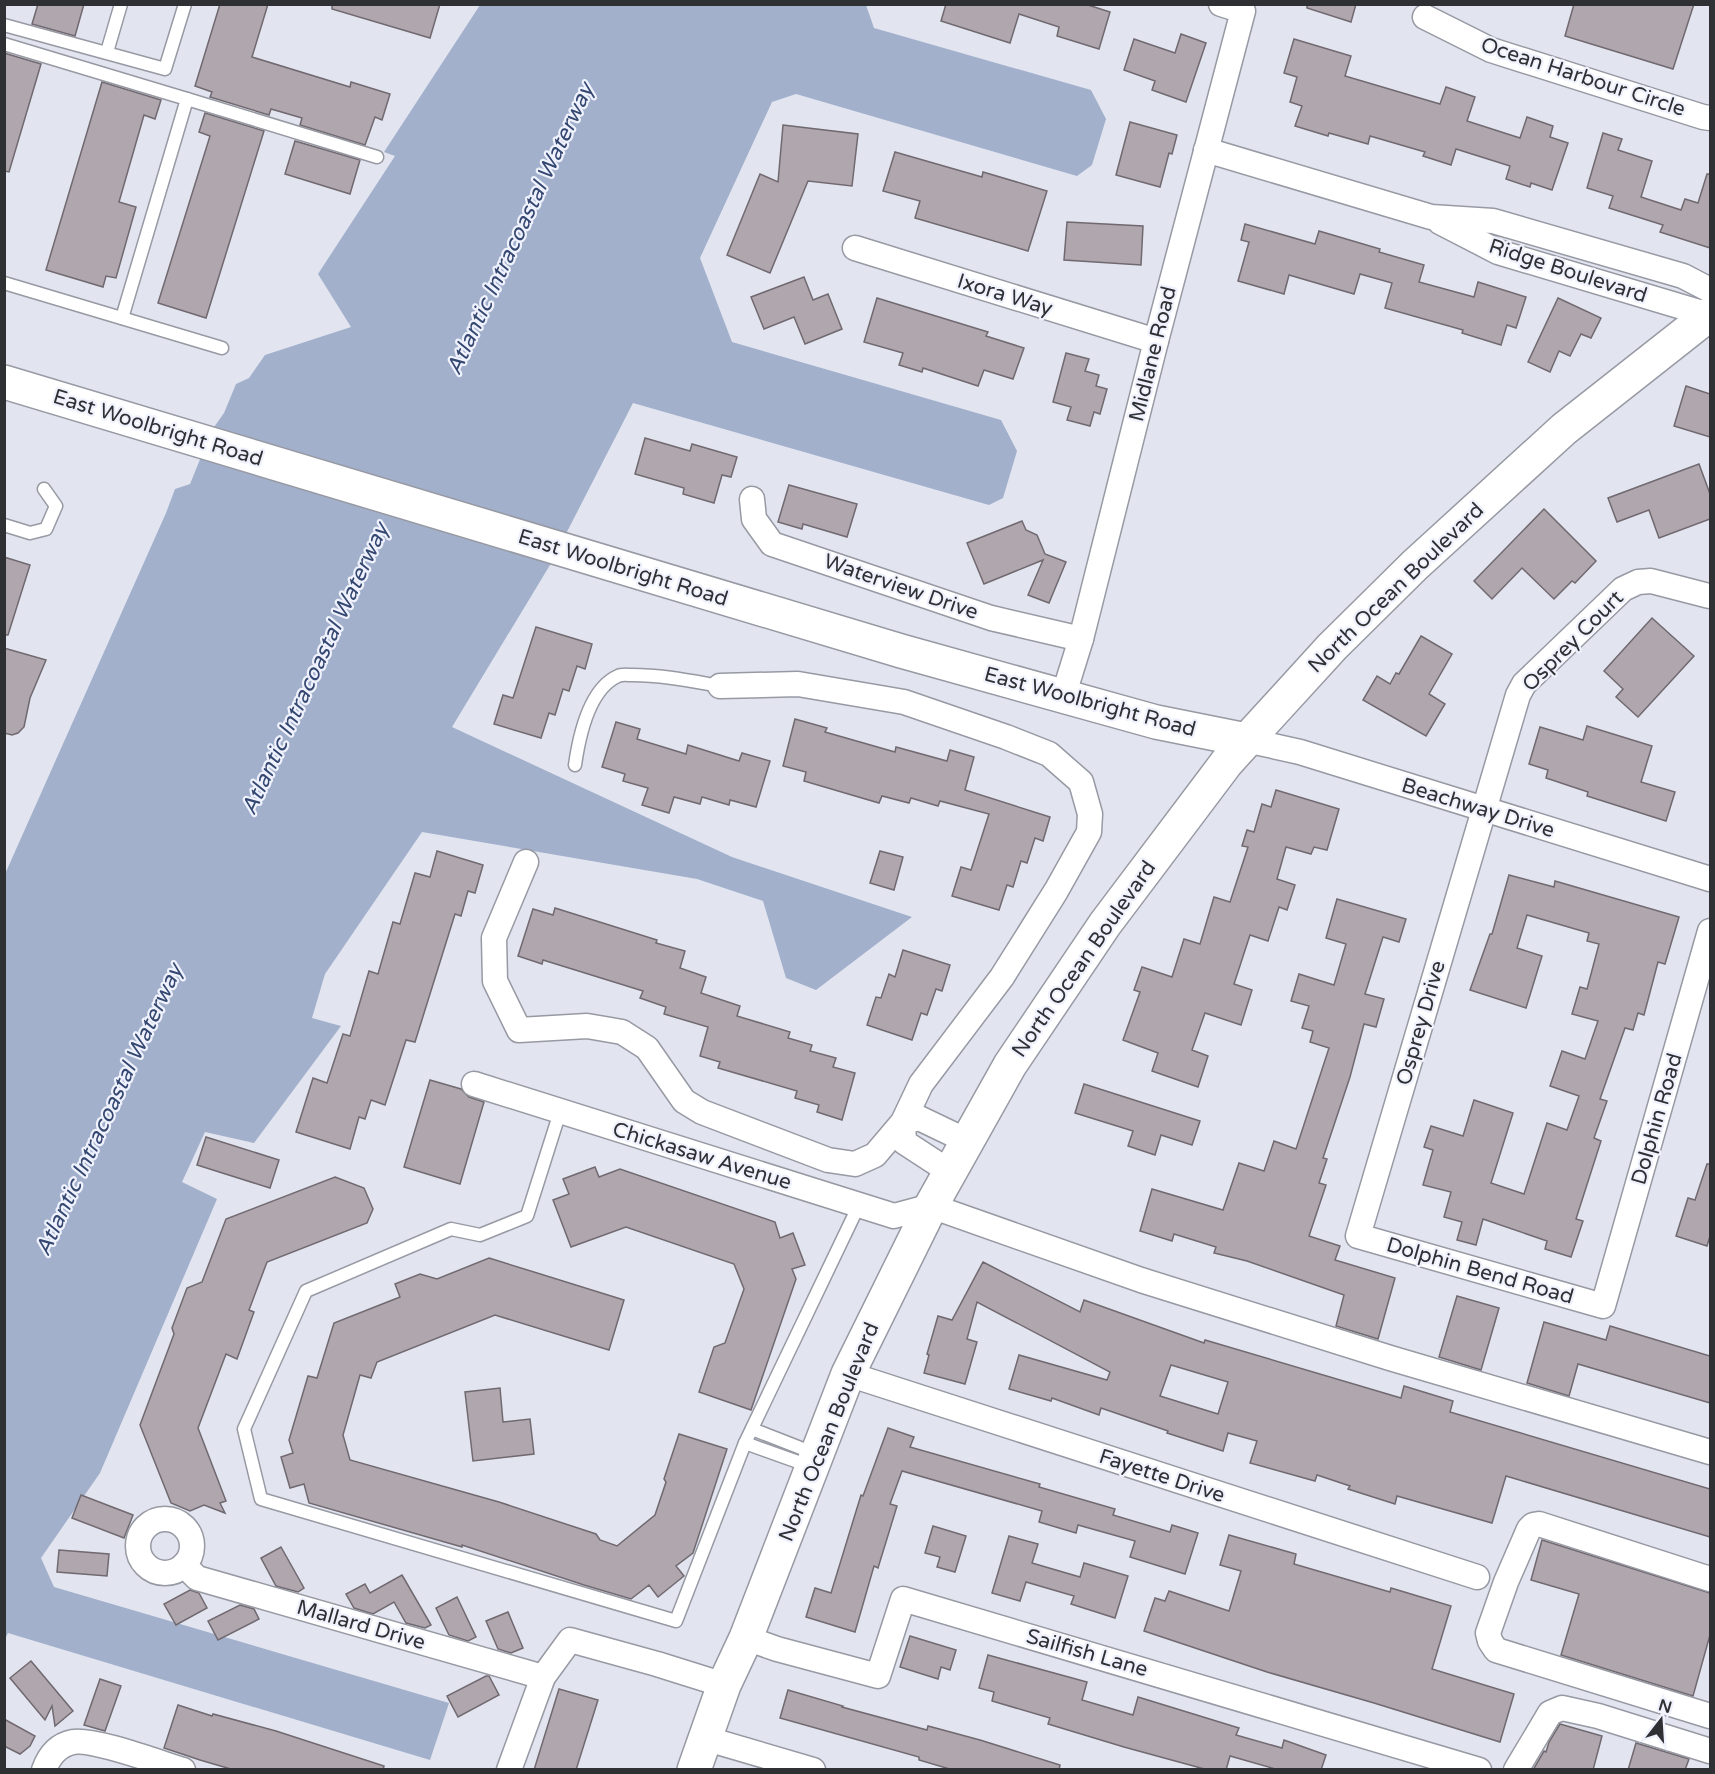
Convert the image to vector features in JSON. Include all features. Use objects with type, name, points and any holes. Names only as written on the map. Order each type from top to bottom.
[{"type":"main road","name":"North Ocean Boulevard","points":[[694,1770],[724,1685],[746,1638],[848,1374],[931,1206],[1010,1065],[1105,924],[1227,762],[1332,647],[1415,564],[1564,429],[1710,306]]},
{"type":"main road","name":"East Woolbright Road","points":[[4,382],[1063,697],[1156,722],[1246,740]]},
{"type":"street","name":"Midlane Road","points":[[1063,697],[1081,639],[1206,150],[1232,8]]},
{"type":"street","name":"Ocean Harbour Circle","points":[[1425,17],[1491,50],[1710,118]]},
{"type":"street","name":"Ridge Boulevard","points":[[1206,150],[1431,217],[1498,252],[1710,306]]},
{"type":"street","name":"Ixora Way","points":[[855,248],[1156,341]]},
{"type":"street","name":"Waterview Drive","points":[[752,499],[754,519],[772,544],[991,618],[1081,639]]},
{"type":"street","name":"Osprey Court","points":[[1484,810],[1518,695],[1524,684],[1623,589],[1638,582],[1651,581],[1709,596]]},
{"type":"street","points":[[526,862],[494,938],[495,981],[519,1030],[587,1026],[622,1032],[647,1048],[684,1101],[702,1112],[828,1160],[855,1164],[875,1155],[903,1122],[921,1084],[1002,977],[1056,891],[1089,832],[1090,814],[1081,782],[1049,754],[1006,736],[904,702],[798,684],[720,686]]},
{"type":"street","name":"Beachway Drive","points":[[1246,740],[1300,752],[1710,879]]},
{"type":"street","name":"Osprey Drive","points":[[1358,1236],[1484,810]]},
{"type":"street","name":"Dolphin Road","points":[[1603,1306],[1710,932]]},
{"type":"street","name":"Chickasaw Avenue","points":[[474,1084],[894,1216],[931,1206]]},
{"type":"street","points":[[903,1122],[919,1118],[968,1141]]},
{"type":"street","points":[[903,1122],[904,1142],[950,1172]]},
{"type":"street","points":[[931,1206],[1152,1284],[1390,1358],[1710,1452]]},
{"type":"street","name":"Dolphin Bend Road","points":[[1358,1236],[1603,1306]]},
{"type":"street","name":"Fayette Drive","points":[[848,1374],[1477,1577]]},
{"type":"street","points":[[1710,1579],[1539,1524],[1533,1525],[1529,1529],[1506,1582],[1488,1633],[1496,1650],[1710,1716]]},
{"type":"street","name":"Mallard Drive","points":[[184,1565],[197,1578],[543,1677]]},
{"type":"street","name":"Sailfish Lane","points":[[746,1638],[777,1649],[878,1676],[903,1599],[1479,1770]]},
{"type":"street","points":[[509,1770],[543,1677],[570,1641],[724,1685]]},
{"type":"street","points":[[1516,1770],[1550,1713],[1562,1708],[1598,1716],[1710,1751]]},
{"type":"street","points":[[704,1738],[813,1770]]},
{"type":"street","points":[[44,1770],[48,1757],[61,1746],[74,1742],[91,1742],[183,1770]]},
{"type":"lane","points":[[107,52],[121,4]]},
{"type":"lane","points":[[4,25],[165,69],[185,4]]},
{"type":"lane","points":[[4,44],[377,157]]},
{"type":"lane","points":[[122,318],[187,99]]},
{"type":"lane","points":[[4,283],[222,348]]},
{"type":"lane","points":[[4,525],[30,532],[46,529],[56,507],[44,489]]},
{"type":"lane","points":[[575,765],[587,715],[600,691],[619,675],[657,675],[720,686]]},
{"type":"lane","points":[[560,1112],[527,1216],[480,1234],[451,1229],[306,1291],[244,1430],[261,1499],[676,1621],[745,1443],[859,1205]]},
{"type":"lane","points":[[752,1429],[815,1461]]},
{"type":"lane","points":[[745,1443],[815,1461]]},
{"type":"water","name":"Atlantic Intracoastal Waterway","points":[[480,5],[866,5],[874,28],[1091,90],[1106,119],[1092,165],[1077,176],[796,94],[772,102],[700,258],[732,342],[1001,420],[1017,451],[1003,498],[989,505],[633,403],[550,565],[452,727],[732,857],[912,917],[816,990],[786,978],[763,901],[697,879],[422,832],[325,974],[312,1018],[341,1026],[254,1143],[205,1132],[182,1182],[217,1199],[100,1473],[41,1558],[54,1587],[449,1703],[430,1760],[8,1633],[5,1639],[5,874],[175,489],[190,484],[212,430],[224,413],[236,384],[249,378],[265,355],[351,327],[318,274],[395,156],[384,152]]},
{"type":"building","points":[[38,4],[84,4],[75,36],[32,24]]},
{"type":"building","points":[[220,4],[268,4],[252,57],[350,87],[351,82],[390,94],[382,120],[375,117],[365,145],[300,125],[302,118],[271,109],[269,115],[210,97],[212,92],[195,86]]},
{"type":"building","points":[[332,4],[440,4],[430,38],[332,9]]},
{"type":"building","points":[[946,4],[1085,4],[1110,12],[1099,49],[1057,36],[1059,27],[1019,14],[1010,43],[941,21]]},
{"type":"building","points":[[1307,4],[1356,4],[1351,22],[1307,8]]},
{"type":"building","points":[[1574,4],[1694,4],[1673,69],[1565,36]]},
{"type":"building","points":[[1181,34],[1206,43],[1186,102],[1152,90],[1155,81],[1124,70],[1134,39],[1175,53]]},
{"type":"building","points":[[1294,39],[1351,56],[1345,76],[1440,104],[1446,87],[1475,97],[1467,121],[1520,138],[1527,117],[1553,126],[1550,137],[1568,143],[1552,190],[1531,183],[1530,187],[1506,179],[1510,166],[1456,149],[1451,165],[1423,156],[1425,152],[1370,136],[1368,144],[1329,133],[1328,136],[1295,126],[1302,106],[1290,102],[1297,77],[1284,73]]},
{"type":"building","points":[[4,53],[41,64],[9,172],[4,171]]},
{"type":"building","points":[[102,82],[161,100],[155,119],[144,115],[119,202],[136,207],[116,278],[106,276],[103,287],[46,270]]},
{"type":"building","points":[[205,113],[264,131],[206,318],[158,303],[210,136],[199,132]]},
{"type":"building","points":[[1130,122],[1177,135],[1172,154],[1169,153],[1160,187],[1116,175]]},
{"type":"building","points":[[783,125],[858,134],[852,186],[808,181],[770,273],[727,255],[760,174],[778,182]]},
{"type":"building","points":[[1603,133],[1622,139],[1618,150],[1652,161],[1641,197],[1681,210],[1685,199],[1698,203],[1707,174],[1710,174],[1710,248],[1660,232],[1663,225],[1609,208],[1613,196],[1587,188]]},
{"type":"building","points":[[295,141],[360,160],[350,194],[285,174]]},
{"type":"building","points":[[895,152],[982,177],[983,172],[1047,191],[1028,251],[915,218],[920,201],[883,191]]},
{"type":"building","points":[[1067,222],[1143,226],[1141,265],[1064,260]]},
{"type":"building","points":[[1245,224],[1315,244],[1319,231],[1380,249],[1379,252],[1424,265],[1419,282],[1474,297],[1478,282],[1526,297],[1516,328],[1507,325],[1501,345],[1462,333],[1463,330],[1385,308],[1392,283],[1360,274],[1354,294],[1289,275],[1284,294],[1238,281],[1249,242],[1241,240]]},
{"type":"building","points":[[804,277],[813,300],[828,294],[842,329],[805,344],[794,317],[764,329],[751,297]]},
{"type":"building","points":[[877,298],[988,332],[986,336],[1024,348],[1013,379],[984,370],[978,386],[923,368],[922,372],[899,365],[903,353],[864,342]]},
{"type":"building","points":[[1558,298],[1601,318],[1591,338],[1581,334],[1570,356],[1559,351],[1550,372],[1528,362]]},
{"type":"building","points":[[1066,353],[1089,359],[1085,371],[1099,375],[1096,386],[1107,389],[1100,414],[1094,412],[1090,426],[1067,420],[1071,407],[1053,402]]},
{"type":"building","points":[[1686,386],[1710,394],[1710,437],[1674,426]]},
{"type":"building","points":[[645,438],[690,451],[692,444],[737,457],[731,477],[722,475],[714,503],[683,494],[684,488],[635,474]]},
{"type":"building","points":[[1699,464],[1710,494],[1710,519],[1659,538],[1649,510],[1617,522],[1608,498]]},
{"type":"building","points":[[789,485],[857,504],[847,537],[803,524],[802,529],[778,522]]},
{"type":"building","points":[[1544,509],[1596,561],[1575,583],[1572,581],[1554,599],[1522,568],[1492,599],[1474,581]]},
{"type":"building","points":[[1022,521],[1026,530],[1037,535],[1045,554],[1066,562],[1049,603],[1028,595],[1043,560],[984,584],[967,543]]},
{"type":"building","points":[[4,557],[30,565],[8,635],[4,635]]},
{"type":"building","points":[[1652,618],[1694,656],[1638,717],[1616,697],[1623,689],[1604,671]]},
{"type":"building","points":[[536,627],[592,644],[585,669],[577,666],[569,691],[563,689],[555,715],[549,713],[541,738],[494,724],[503,695],[513,698]]},
{"type":"building","points":[[1421,636],[1452,654],[1429,694],[1445,704],[1426,736],[1363,700],[1377,676],[1390,684],[1396,673],[1399,674]]},
{"type":"building","points":[[4,648],[46,660],[30,698],[24,727],[12,735],[4,733]]},
{"type":"building","points":[[795,719],[827,728],[825,732],[895,752],[896,747],[947,761],[950,750],[974,757],[965,790],[1050,817],[1043,841],[1035,838],[1027,863],[1021,861],[1013,887],[1007,885],[999,910],[952,896],[961,867],[971,870],[989,814],[940,801],[938,806],[911,798],[909,803],[882,796],[879,803],[804,781],[806,772],[783,766]]},
{"type":"building","points":[[616,722],[640,729],[637,739],[686,754],[688,745],[739,761],[742,753],[770,761],[756,807],[730,800],[729,805],[702,797],[700,804],[674,797],[669,813],[642,805],[648,788],[623,781],[625,774],[602,767]]},
{"type":"building","points":[[1587,726],[1652,746],[1641,782],[1675,792],[1666,821],[1587,796],[1588,792],[1546,778],[1548,770],[1529,764],[1540,727],[1583,740]]},
{"type":"building","points":[[1276,790],[1339,809],[1327,850],[1314,847],[1311,854],[1286,847],[1277,879],[1295,885],[1287,910],[1279,907],[1268,941],[1250,935],[1234,984],[1252,990],[1241,1025],[1205,1013],[1192,1050],[1208,1056],[1198,1087],[1152,1071],[1158,1053],[1123,1040],[1140,992],[1134,990],[1142,967],[1172,977],[1184,939],[1200,944],[1214,897],[1230,902],[1248,847],[1242,846],[1247,830],[1254,832],[1262,804],[1271,807]]},
{"type":"building","points":[[437,851],[483,865],[475,893],[468,891],[461,916],[455,914],[415,1042],[406,1040],[385,1105],[371,1100],[365,1119],[359,1117],[350,1149],[296,1132],[313,1078],[327,1083],[343,1034],[350,1036],[369,971],[378,974],[393,922],[400,924],[415,873],[430,877]]},
{"type":"building","points":[[880,851],[903,857],[894,890],[870,883]]},
{"type":"building","points":[[1509,875],[1554,887],[1555,881],[1679,917],[1665,964],[1658,962],[1644,1015],[1638,1013],[1633,1030],[1625,1028],[1600,1099],[1607,1101],[1594,1138],[1601,1141],[1576,1219],[1583,1221],[1571,1257],[1545,1249],[1547,1241],[1483,1219],[1476,1245],[1457,1240],[1462,1222],[1444,1217],[1451,1192],[1423,1185],[1433,1150],[1424,1147],[1431,1126],[1463,1136],[1474,1100],[1513,1113],[1491,1183],[1524,1194],[1547,1123],[1567,1130],[1579,1096],[1550,1086],[1562,1051],[1585,1059],[1598,1021],[1572,1014],[1580,987],[1587,989],[1599,944],[1587,941],[1589,933],[1527,915],[1517,948],[1542,956],[1526,1008],[1470,990],[1490,934],[1492,934]]},
{"type":"building","points":[[1337,899],[1406,919],[1399,942],[1383,937],[1365,994],[1384,999],[1376,1027],[1364,1024],[1350,1077],[1323,1158],[1327,1159],[1319,1183],[1326,1185],[1309,1236],[1340,1246],[1335,1260],[1395,1278],[1378,1339],[1336,1326],[1344,1295],[1247,1261],[1214,1253],[1216,1247],[1174,1234],[1172,1241],[1140,1231],[1152,1189],[1223,1210],[1239,1163],[1264,1171],[1274,1141],[1296,1149],[1329,1048],[1310,1042],[1313,1031],[1302,1028],[1309,1006],[1291,1001],[1299,974],[1334,985],[1346,944],[1326,938]]},
{"type":"building","points":[[555,908],[685,951],[680,968],[706,977],[701,993],[740,1006],[737,1016],[790,1032],[788,1038],[812,1045],[810,1051],[836,1058],[833,1067],[855,1073],[842,1120],[817,1112],[819,1105],[795,1098],[797,1091],[718,1068],[720,1062],[700,1056],[708,1027],[664,1014],[666,1007],[640,998],[643,991],[543,960],[542,964],[518,956],[533,909],[553,915]]},
{"type":"building","points":[[903,950],[950,965],[942,991],[936,989],[927,1015],[921,1013],[912,1040],[867,1025],[876,997],[881,998],[889,974],[895,977]]},
{"type":"building","points":[[430,1080],[461,1089],[469,1097],[484,1102],[460,1184],[404,1167]]},
{"type":"building","points":[[1084,1084],[1200,1121],[1192,1145],[1161,1135],[1155,1155],[1128,1146],[1133,1131],[1075,1113]]},
{"type":"building","points":[[206,1137],[279,1160],[270,1188],[197,1165]]},
{"type":"building","points":[[1707,1164],[1710,1164],[1710,1236],[1707,1246],[1676,1236],[1688,1198],[1695,1200]]},
{"type":"building","points":[[595,1167],[599,1177],[620,1169],[775,1222],[780,1238],[793,1233],[805,1265],[792,1269],[796,1279],[751,1410],[699,1392],[714,1347],[725,1343],[744,1289],[734,1264],[626,1227],[571,1247],[553,1200],[569,1194],[563,1179]]},
{"type":"building","points":[[335,1177],[364,1188],[373,1209],[367,1223],[267,1262],[249,1310],[254,1312],[237,1359],[226,1354],[198,1428],[226,1501],[220,1503],[225,1513],[204,1505],[190,1511],[171,1503],[140,1425],[174,1334],[172,1328],[187,1288],[202,1282],[226,1219]]},
{"type":"building","points":[[489,1258],[624,1300],[609,1350],[495,1315],[377,1362],[371,1378],[360,1375],[343,1435],[350,1460],[499,1502],[596,1534],[600,1540],[617,1546],[655,1515],[679,1434],[727,1449],[693,1553],[676,1566],[684,1576],[658,1597],[649,1585],[631,1599],[462,1545],[462,1547],[309,1503],[304,1484],[290,1488],[281,1457],[293,1453],[289,1440],[308,1376],[317,1378],[334,1323],[400,1297],[395,1284],[420,1274],[437,1279]]},
{"type":"building","points":[[983,1262],[1080,1312],[1084,1300],[1204,1343],[1205,1340],[1401,1398],[1404,1386],[1453,1401],[1450,1412],[1710,1489],[1710,1537],[1506,1476],[1492,1523],[1397,1496],[1395,1504],[1348,1489],[1350,1486],[1317,1475],[1315,1481],[1250,1463],[1257,1441],[1228,1433],[1223,1451],[1101,1408],[1099,1415],[1052,1398],[1051,1401],[1009,1389],[1019,1355],[1107,1380],[1110,1372],[977,1302],[967,1339],[977,1342],[965,1384],[924,1373],[938,1316],[952,1320]],"holes":[[[1171,1365],[1228,1382],[1218,1414],[1160,1396]]]},
{"type":"building","points":[[1457,1296],[1499,1308],[1481,1370],[1439,1357]]},
{"type":"building","points":[[1544,1322],[1606,1340],[1610,1326],[1710,1356],[1710,1403],[1578,1364],[1569,1396],[1527,1383]]},
{"type":"building","points":[[500,1388],[503,1422],[530,1419],[534,1454],[473,1461],[465,1392]]},
{"type":"building","points":[[888,1428],[914,1437],[910,1447],[1040,1484],[1039,1487],[1115,1509],[1113,1515],[1170,1532],[1172,1525],[1198,1533],[1185,1574],[1130,1557],[1135,1541],[1078,1525],[1076,1533],[1039,1522],[1042,1511],[902,1471],[890,1504],[897,1506],[878,1568],[874,1566],[855,1632],[806,1617],[815,1588],[831,1593],[861,1495],[863,1496]]},
{"type":"building","points":[[81,1495],[133,1515],[124,1538],[72,1518]]},
{"type":"building","points":[[933,1526],[966,1536],[955,1572],[937,1567],[940,1557],[925,1553]]},
{"type":"building","points":[[1229,1535],[1296,1554],[1294,1564],[1390,1592],[1391,1588],[1451,1606],[1432,1669],[1514,1694],[1500,1742],[1267,1672],[1144,1631],[1155,1598],[1165,1601],[1169,1591],[1229,1611],[1241,1571],[1220,1565]]},
{"type":"building","points":[[1009,1536],[1038,1544],[1032,1563],[1080,1577],[1084,1563],[1128,1576],[1115,1618],[1071,1604],[1074,1596],[1026,1582],[1020,1601],[992,1593]]},
{"type":"building","points":[[1542,1540],[1710,1593],[1710,1635],[1693,1696],[1561,1655],[1579,1594],[1531,1580]]},
{"type":"building","points":[[281,1547],[304,1588],[298,1592],[276,1586],[261,1558]]},
{"type":"building","points":[[59,1550],[109,1554],[107,1576],[57,1572]]},
{"type":"building","points":[[402,1575],[431,1625],[425,1628],[406,1623],[394,1602],[373,1614],[354,1608],[346,1594],[365,1584],[370,1593]]},
{"type":"building","points":[[190,1590],[199,1593],[207,1608],[176,1625],[164,1604]]},
{"type":"building","points":[[457,1597],[476,1637],[468,1641],[449,1635],[436,1608]]},
{"type":"building","points":[[240,1605],[254,1609],[259,1619],[218,1640],[208,1621]]},
{"type":"building","points":[[508,1612],[523,1648],[511,1653],[498,1649],[486,1621]]},
{"type":"building","points":[[910,1636],[956,1650],[950,1670],[941,1667],[938,1679],[900,1667]]},
{"type":"building","points":[[988,1655],[1087,1682],[1082,1700],[1133,1715],[1138,1697],[1239,1728],[1236,1735],[1282,1748],[1284,1740],[1326,1755],[1321,1770],[1279,1770],[1230,1756],[1226,1770],[1208,1770],[1124,1747],[1048,1724],[1050,1718],[992,1701],[994,1692],[979,1688]]},
{"type":"building","points":[[31,1661],[73,1711],[55,1726],[52,1706],[45,1720],[10,1678]]},
{"type":"building","points":[[489,1676],[499,1695],[458,1717],[447,1696]]},
{"type":"building","points":[[100,1679],[121,1686],[105,1731],[84,1725]]},
{"type":"building","points":[[559,1689],[598,1700],[576,1770],[534,1770]]},
{"type":"building","points":[[788,1690],[927,1730],[928,1726],[980,1740],[1060,1765],[1059,1770],[953,1770],[919,1760],[919,1757],[780,1718]]},
{"type":"building","points":[[178,1705],[212,1716],[213,1714],[276,1731],[384,1766],[383,1770],[234,1770],[200,1760],[164,1748]]},
{"type":"building","points":[[4,1719],[35,1736],[30,1746],[20,1754],[4,1746]]},
{"type":"building","points":[[1560,1724],[1602,1736],[1593,1770],[1533,1770],[1544,1751],[1546,1752]]},
{"type":"building","points":[[1636,1743],[1689,1759],[1685,1770],[1628,1770]]}]
